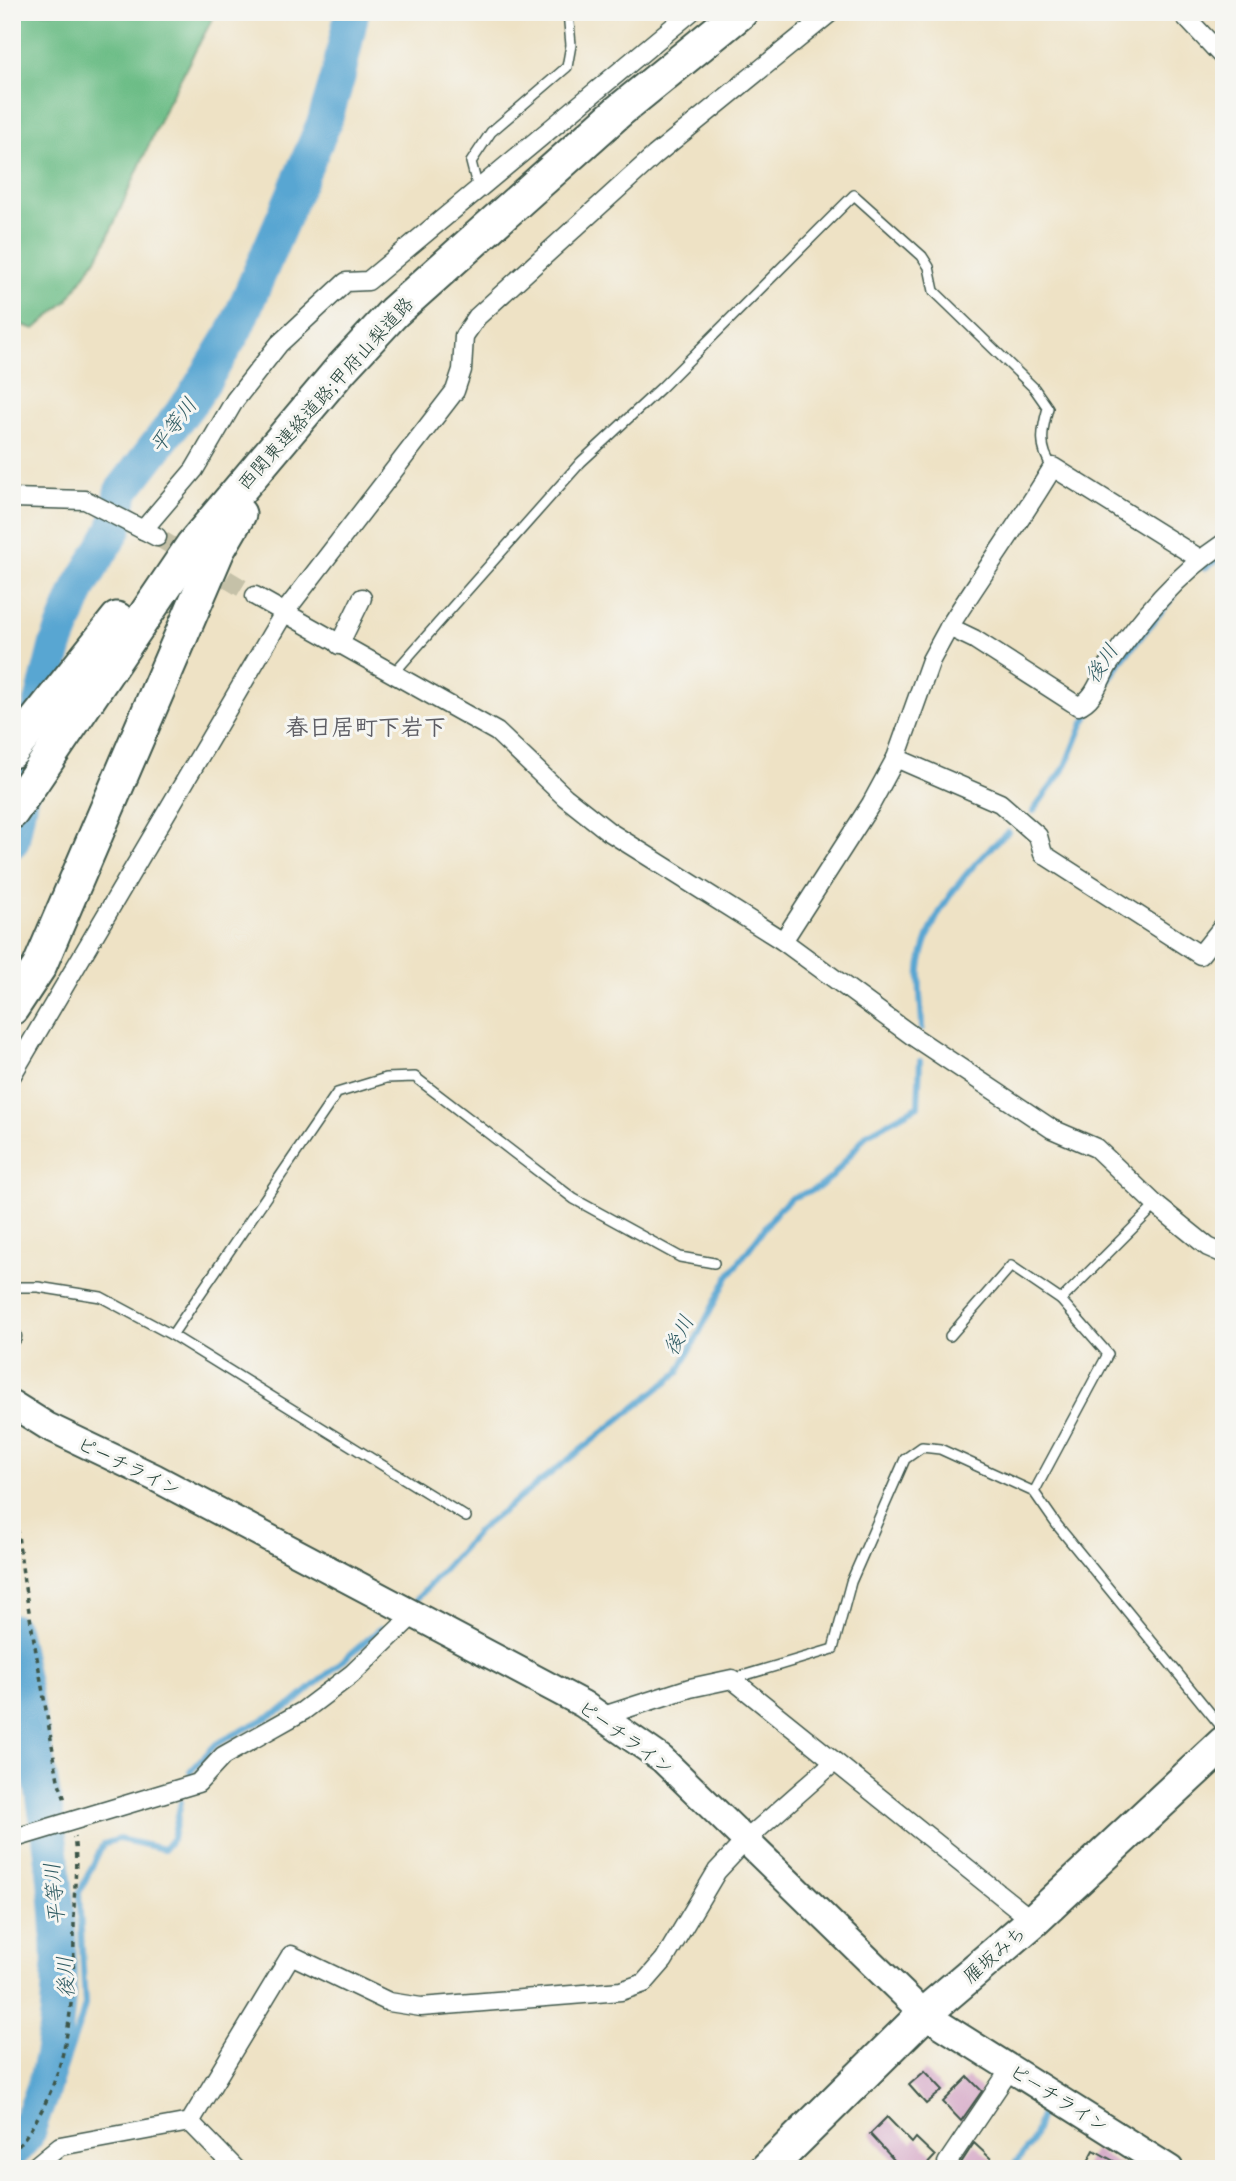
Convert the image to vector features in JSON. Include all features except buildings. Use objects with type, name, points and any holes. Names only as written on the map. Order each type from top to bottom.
[{"type":"highway","name":"西関東連絡道路;甲府山梨道路","points":[[12,812],[192,547],[341,369],[394,312],[620,111],[741,12]]},
{"type":"highway","points":[[12,1008],[39,967],[218,550],[243,508],[341,369]]},
{"type":"highway","points":[[12,751],[113,624],[190,536],[237,491]]},
{"type":"highway","name":"雁坂みち","points":[[767,2169],[924,2014],[1033,1921],[1224,1743]]},
{"type":"street","points":[[12,498],[85,500],[150,533],[194,470],[236,400],[279,344],[346,282],[368,281],[691,12]]},
{"type":"street","points":[[12,1075],[284,613],[455,391],[462,370],[464,336],[477,317],[655,155],[831,12]]},
{"type":"street","points":[[1181,12],[1224,58]]},
{"type":"street","points":[[783,941],[871,804],[896,758],[931,660],[949,627],[1003,542],[1020,522],[1053,467],[1200,559]]},
{"type":"street","points":[[949,627],[974,639],[1078,706],[1087,703],[1108,665],[1163,595],[1200,559],[1224,543]]},
{"type":"street","points":[[255,597],[392,676],[497,732],[565,797],[608,831],[783,941],[914,1037],[1052,1129],[1096,1148],[1156,1205],[1208,1247],[1224,1254]]},
{"type":"street","points":[[339,645],[362,598]]},
{"type":"street","points":[[896,758],[1000,803],[1038,836],[1043,854],[1200,956],[1224,925]]},
{"type":"street","name":"ピーチライン","points":[[12,1404],[47,1426],[154,1477],[583,1704],[662,1759],[924,2014],[950,2034],[1011,2068],[1170,2169]]},
{"type":"street","points":[[12,1839],[198,1783],[223,1756],[303,1711],[352,1674],[414,1614]]},
{"type":"street","points":[[600,1717],[690,1688],[732,1679],[833,1763],[1033,1921]]},
{"type":"street","points":[[32,2169],[60,2146],[190,2122],[291,1955],[389,2002],[421,2007],[621,1992],[644,1983],[664,1960],[717,1871],[747,1839],[833,1763]]},
{"type":"street","points":[[948,2169],[947,2163],[1011,2068]]},
{"type":"street","points":[[190,2122],[236,2169]]},
{"type":"lane","points":[[478,190],[471,162],[491,132],[567,67],[571,45],[568,12]]},
{"type":"lane","points":[[392,676],[581,462],[662,387],[854,195],[922,256],[929,267],[934,291],[1034,388],[1048,408],[1042,432],[1045,457],[1053,467]]},
{"type":"lane","points":[[172,1335],[337,1093],[386,1078],[415,1077],[573,1199],[680,1257],[714,1263]]},
{"type":"lane","points":[[1061,1300],[1156,1205]]},
{"type":"lane","points":[[950,1336],[1011,1266],[1061,1300],[1108,1354],[1034,1492]]},
{"type":"lane","points":[[12,1287],[38,1287],[102,1297],[172,1335],[466,1517]]},
{"type":"lane","points":[[732,1679],[834,1649],[850,1582],[905,1459],[922,1447],[940,1449],[1034,1492],[1057,1525],[1224,1730]]},
{"type":"path","points":[[12,1488],[24,1582],[58,1780],[78,1864],[74,1893],[74,2000],[70,2026],[49,2095],[32,2131],[12,2154]]},
{"type":"green space","points":[[12,12],[216,12],[168,102],[103,248],[68,300],[35,329],[12,322]]},
{"type":"waterway","name":"平等川","points":[[12,841],[28,757],[56,646],[80,586],[115,528],[121,492],[194,397],[235,330],[324,123],[338,77],[352,12]]},
{"type":"waterway","name":"後川","points":[[1204,568],[1224,557]]},
{"type":"waterway","name":"後川","points":[[1108,682],[1122,660],[1174,596]]},
{"type":"waterway","name":"後川","points":[[1033,811],[1066,766],[1083,724],[1097,701]]},
{"type":"waterway","name":"後川","points":[[922,1028],[920,970],[933,925],[954,890],[1008,832]]},
{"type":"waterway","name":"後川","points":[[417,1599],[479,1530],[678,1373],[728,1277],[778,1210],[791,1198],[818,1188],[832,1177],[867,1134],[918,1106],[920,1061]]},
{"type":"waterway","name":"後川","points":[[190,1772],[216,1744],[291,1705],[381,1628]]},
{"type":"waterway","name":"平等川","points":[[12,1631],[48,1824],[56,1897],[59,1970],[54,2038],[39,2100],[12,2151]]},
{"type":"waterway","name":"後川","points":[[16,2169],[39,2143],[85,2005],[79,1893],[103,1844],[119,1839],[164,1849],[173,1838],[181,1802]]},
{"type":"waterway","points":[[1010,2169],[1031,2144],[1042,2113]]},
{"type":"tunnel","points":[[157,537],[255,596]]},
{"type":"district","name":"春日居町下岩下","points":[[366,726]]}]
